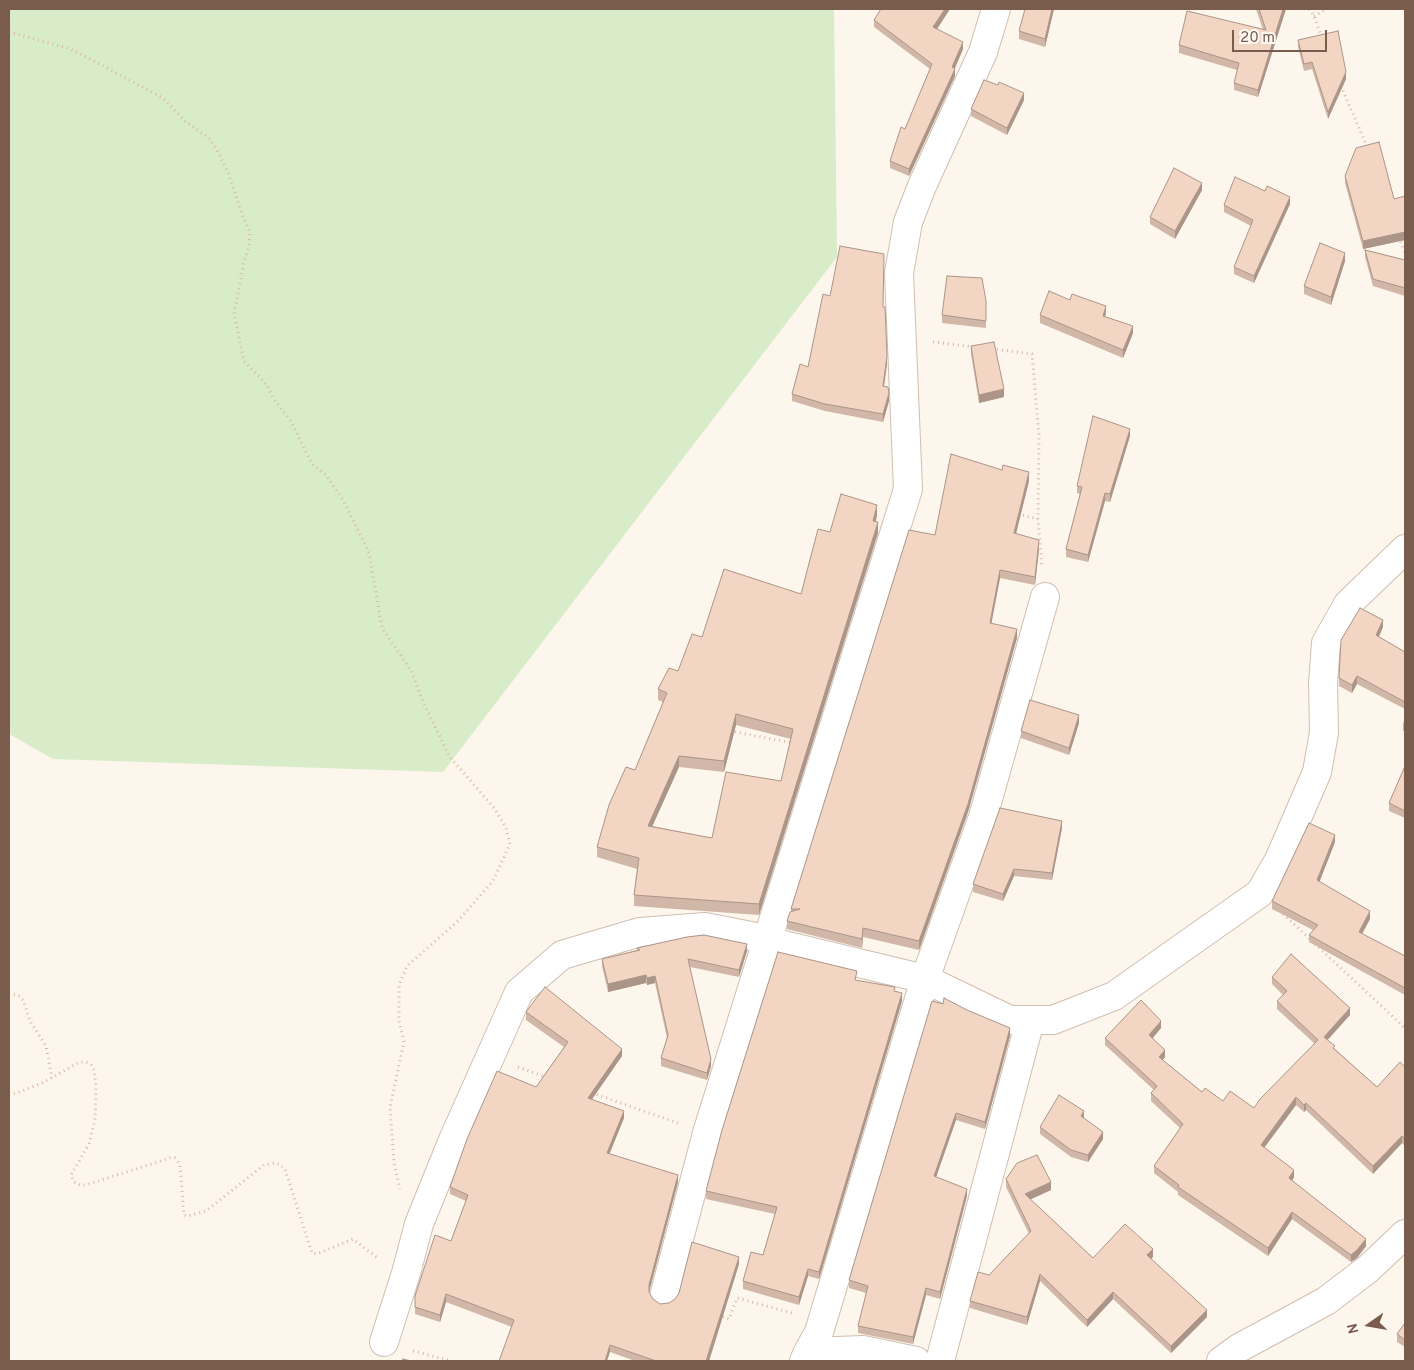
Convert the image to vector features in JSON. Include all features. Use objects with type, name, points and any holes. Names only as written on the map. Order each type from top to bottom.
[{"type":"street","points":[[664,1296],[707,1133],[908,489],[900,273],[908,222],[922,186],[983,52],[996,9]]},
{"type":"street","points":[[384,1342],[419,1224],[519,992],[562,955],[640,932],[705,926],[766,939],[925,979],[1010,1020],[1052,1020],[1114,996],[1260,893],[1279,860],[1318,772],[1324,734],[1323,683],[1326,643],[1348,604],[1405,549]]},
{"type":"street","points":[[806,1356],[819,1332],[925,979],[983,817],[1045,597]]},
{"type":"street","points":[[940,1361],[1030,1021]]},
{"type":"street","points":[[1221,1361],[1239,1348],[1326,1301],[1368,1269],[1405,1234]]},
{"type":"street","points":[[806,1356],[863,1350],[916,1361]]},
{"type":"path","points":[[1309,9],[1314,16],[1324,41]]},
{"type":"path","points":[[1314,16],[1327,9]]},
{"type":"path","points":[[9,32],[71,49],[163,98],[186,122],[209,138],[216,148],[228,172],[250,232],[249,246],[234,314],[244,361],[266,385],[273,398],[290,420],[312,464],[326,475],[343,500],[370,553],[382,628],[412,672],[420,697],[449,756],[495,809],[506,828],[510,844],[493,881],[457,922],[407,966],[399,985],[398,1002],[404,1042],[390,1107],[394,1163],[400,1189],[398,1198]]},
{"type":"path","points":[[1340,84],[1368,150]]},
{"type":"path","points":[[1397,232],[1405,253]]},
{"type":"path","points":[[903,362],[926,341],[1032,354],[1038,436],[1038,519],[1045,597]]},
{"type":"path","points":[[1010,512],[1038,519]]},
{"type":"path","points":[[1260,893],[1405,1028]]},
{"type":"path","points":[[9,994],[18,995],[23,1000],[30,1021],[46,1046],[52,1078]]},
{"type":"path","points":[[490,1057],[555,1080]]},
{"type":"path","points":[[9,1095],[52,1078],[80,1062],[86,1062],[94,1070],[96,1086],[95,1120],[88,1144],[71,1175],[74,1182],[86,1185],[175,1158],[180,1165],[184,1203],[183,1212],[184,1215],[188,1216],[206,1211],[264,1166],[275,1162],[285,1169],[312,1253],[317,1254],[353,1240],[381,1260],[383,1251]]},
{"type":"path","points":[[592,1093],[707,1133]]},
{"type":"path","points":[[710,1312],[729,1319],[737,1298],[822,1321]]},
{"type":"path","points":[[384,1342],[451,1361]]},
{"type":"green space","points":[[9,9],[834,9],[837,257],[443,772],[53,759],[9,734]]},
{"type":"building","points":[[881,9],[945,9],[933,27],[963,42],[952,67],[955,69],[909,169],[890,161],[901,127],[905,129],[932,64],[874,20]]},
{"type":"building","points":[[1025,9],[1052,9],[1045,39],[1019,31]]},
{"type":"building","points":[[1259,9],[1283,9],[1258,90],[1234,83],[1239,63],[1179,45],[1187,11],[1266,30]]},
{"type":"building","points":[[1338,31],[1346,72],[1328,112],[1312,62],[1304,64],[1298,40]]},
{"type":"building","points":[[984,80],[998,85],[999,82],[1024,93],[1007,128],[971,109]]},
{"type":"building","points":[[1379,142],[1394,199],[1405,196],[1405,232],[1363,241],[1345,176],[1356,148]]},
{"type":"building","points":[[1174,168],[1202,183],[1175,231],[1150,217]]},
{"type":"building","points":[[1235,177],[1265,191],[1267,186],[1290,197],[1254,276],[1234,267],[1253,220],[1224,205]]},
{"type":"building","points":[[1320,243],[1345,253],[1331,297],[1304,286]]},
{"type":"building","points":[[840,246],[884,254],[883,307],[885,307],[887,356],[883,386],[888,387],[889,393],[883,414],[825,404],[792,394],[800,364],[808,367],[823,294],[830,296]]},
{"type":"building","points":[[1365,250],[1405,260],[1405,288],[1373,279]]},
{"type":"building","points":[[947,276],[982,278],[986,301],[986,321],[942,315]]},
{"type":"building","points":[[1049,291],[1070,300],[1072,294],[1106,306],[1103,316],[1133,326],[1123,350],[1040,315]]},
{"type":"building","points":[[994,342],[1004,389],[979,395],[971,346]]},
{"type":"building","points":[[1093,416],[1130,429],[1110,494],[1105,493],[1088,555],[1066,549],[1082,487],[1077,486]]},
{"type":"building","points":[[951,454],[1002,470],[1003,465],[1029,472],[1014,533],[1039,540],[1035,577],[1000,570],[990,623],[1017,629],[968,804],[919,941],[863,928],[862,939],[787,921],[790,912],[800,909],[791,909],[909,530],[935,535]]},
{"type":"building","points":[[841,494],[877,505],[873,521],[878,522],[759,904],[634,895],[639,858],[597,847],[609,805],[626,767],[635,770],[667,693],[658,689],[669,668],[678,671],[692,634],[702,637],[724,569],[801,594],[818,529],[830,532]],"holes":[[[736,714],[793,729],[781,781],[726,772],[712,838],[648,826],[679,756],[724,761]]]},
{"type":"building","points":[[1360,608],[1383,620],[1376,635],[1405,652],[1405,702],[1357,676],[1352,685],[1339,678],[1341,640]]},
{"type":"building","points":[[1030,700],[1079,715],[1069,748],[1021,731]]},
{"type":"building","points":[[1405,766],[1405,811],[1389,803]]},
{"type":"building","points":[[1000,808],[1062,821],[1052,873],[1014,869],[1003,894],[973,884]]},
{"type":"building","points":[[1309,823],[1335,835],[1317,880],[1370,911],[1359,932],[1405,956],[1405,988],[1309,935],[1318,925],[1272,901]]},
{"type":"building","points":[[704,935],[747,944],[739,970],[688,959],[711,1059],[707,1073],[661,1058],[668,1035],[655,976],[647,978],[646,975],[608,984],[602,959],[640,950],[637,948]]},
{"type":"building","points":[[778,952],[857,971],[855,980],[895,987],[894,991],[902,993],[819,1272],[808,1269],[799,1297],[743,1281],[751,1252],[763,1255],[777,1207],[706,1191],[722,1130]]},
{"type":"building","points":[[1291,954],[1350,1008],[1324,1037],[1335,1046],[1333,1048],[1377,1087],[1400,1062],[1405,1067],[1405,1139],[1402,1136],[1373,1166],[1306,1103],[1304,1105],[1296,1097],[1261,1145],[1294,1170],[1289,1178],[1366,1239],[1351,1255],[1292,1212],[1268,1248],[1178,1187],[1179,1185],[1154,1166],[1183,1124],[1151,1093],[1157,1086],[1105,1038],[1141,1000],[1161,1021],[1149,1035],[1165,1050],[1159,1057],[1202,1092],[1205,1088],[1223,1101],[1230,1091],[1254,1108],[1260,1099],[1318,1040],[1277,1001],[1287,991],[1272,977]]},
{"type":"building","points":[[545,987],[622,1049],[588,1098],[624,1111],[607,1153],[678,1175],[649,1285],[649,1292],[653,1299],[660,1304],[669,1303],[675,1299],[679,1293],[692,1242],[739,1257],[706,1361],[656,1361],[610,1345],[605,1361],[499,1361],[514,1320],[446,1294],[440,1315],[415,1307],[415,1296],[435,1235],[451,1241],[468,1195],[450,1187],[467,1139],[497,1071],[536,1087],[568,1042],[526,1012]]},
{"type":"building","points":[[944,998],[1010,1028],[985,1122],[956,1113],[934,1176],[967,1189],[940,1292],[926,1288],[913,1337],[858,1326],[868,1286],[849,1280],[932,1001],[943,1004]]},
{"type":"building","points":[[1059,1095],[1084,1111],[1081,1116],[1103,1132],[1088,1155],[1071,1150],[1040,1127]]},
{"type":"building","points":[[1037,1155],[1051,1182],[1025,1194],[1093,1258],[1125,1224],[1153,1249],[1147,1255],[1207,1310],[1171,1346],[1113,1292],[1087,1320],[1040,1274],[1027,1317],[970,1301],[978,1272],[989,1275],[1031,1231],[1006,1179],[1017,1163]]},
{"type":"building","points":[[1405,1323],[1405,1340],[1397,1334]]}]
